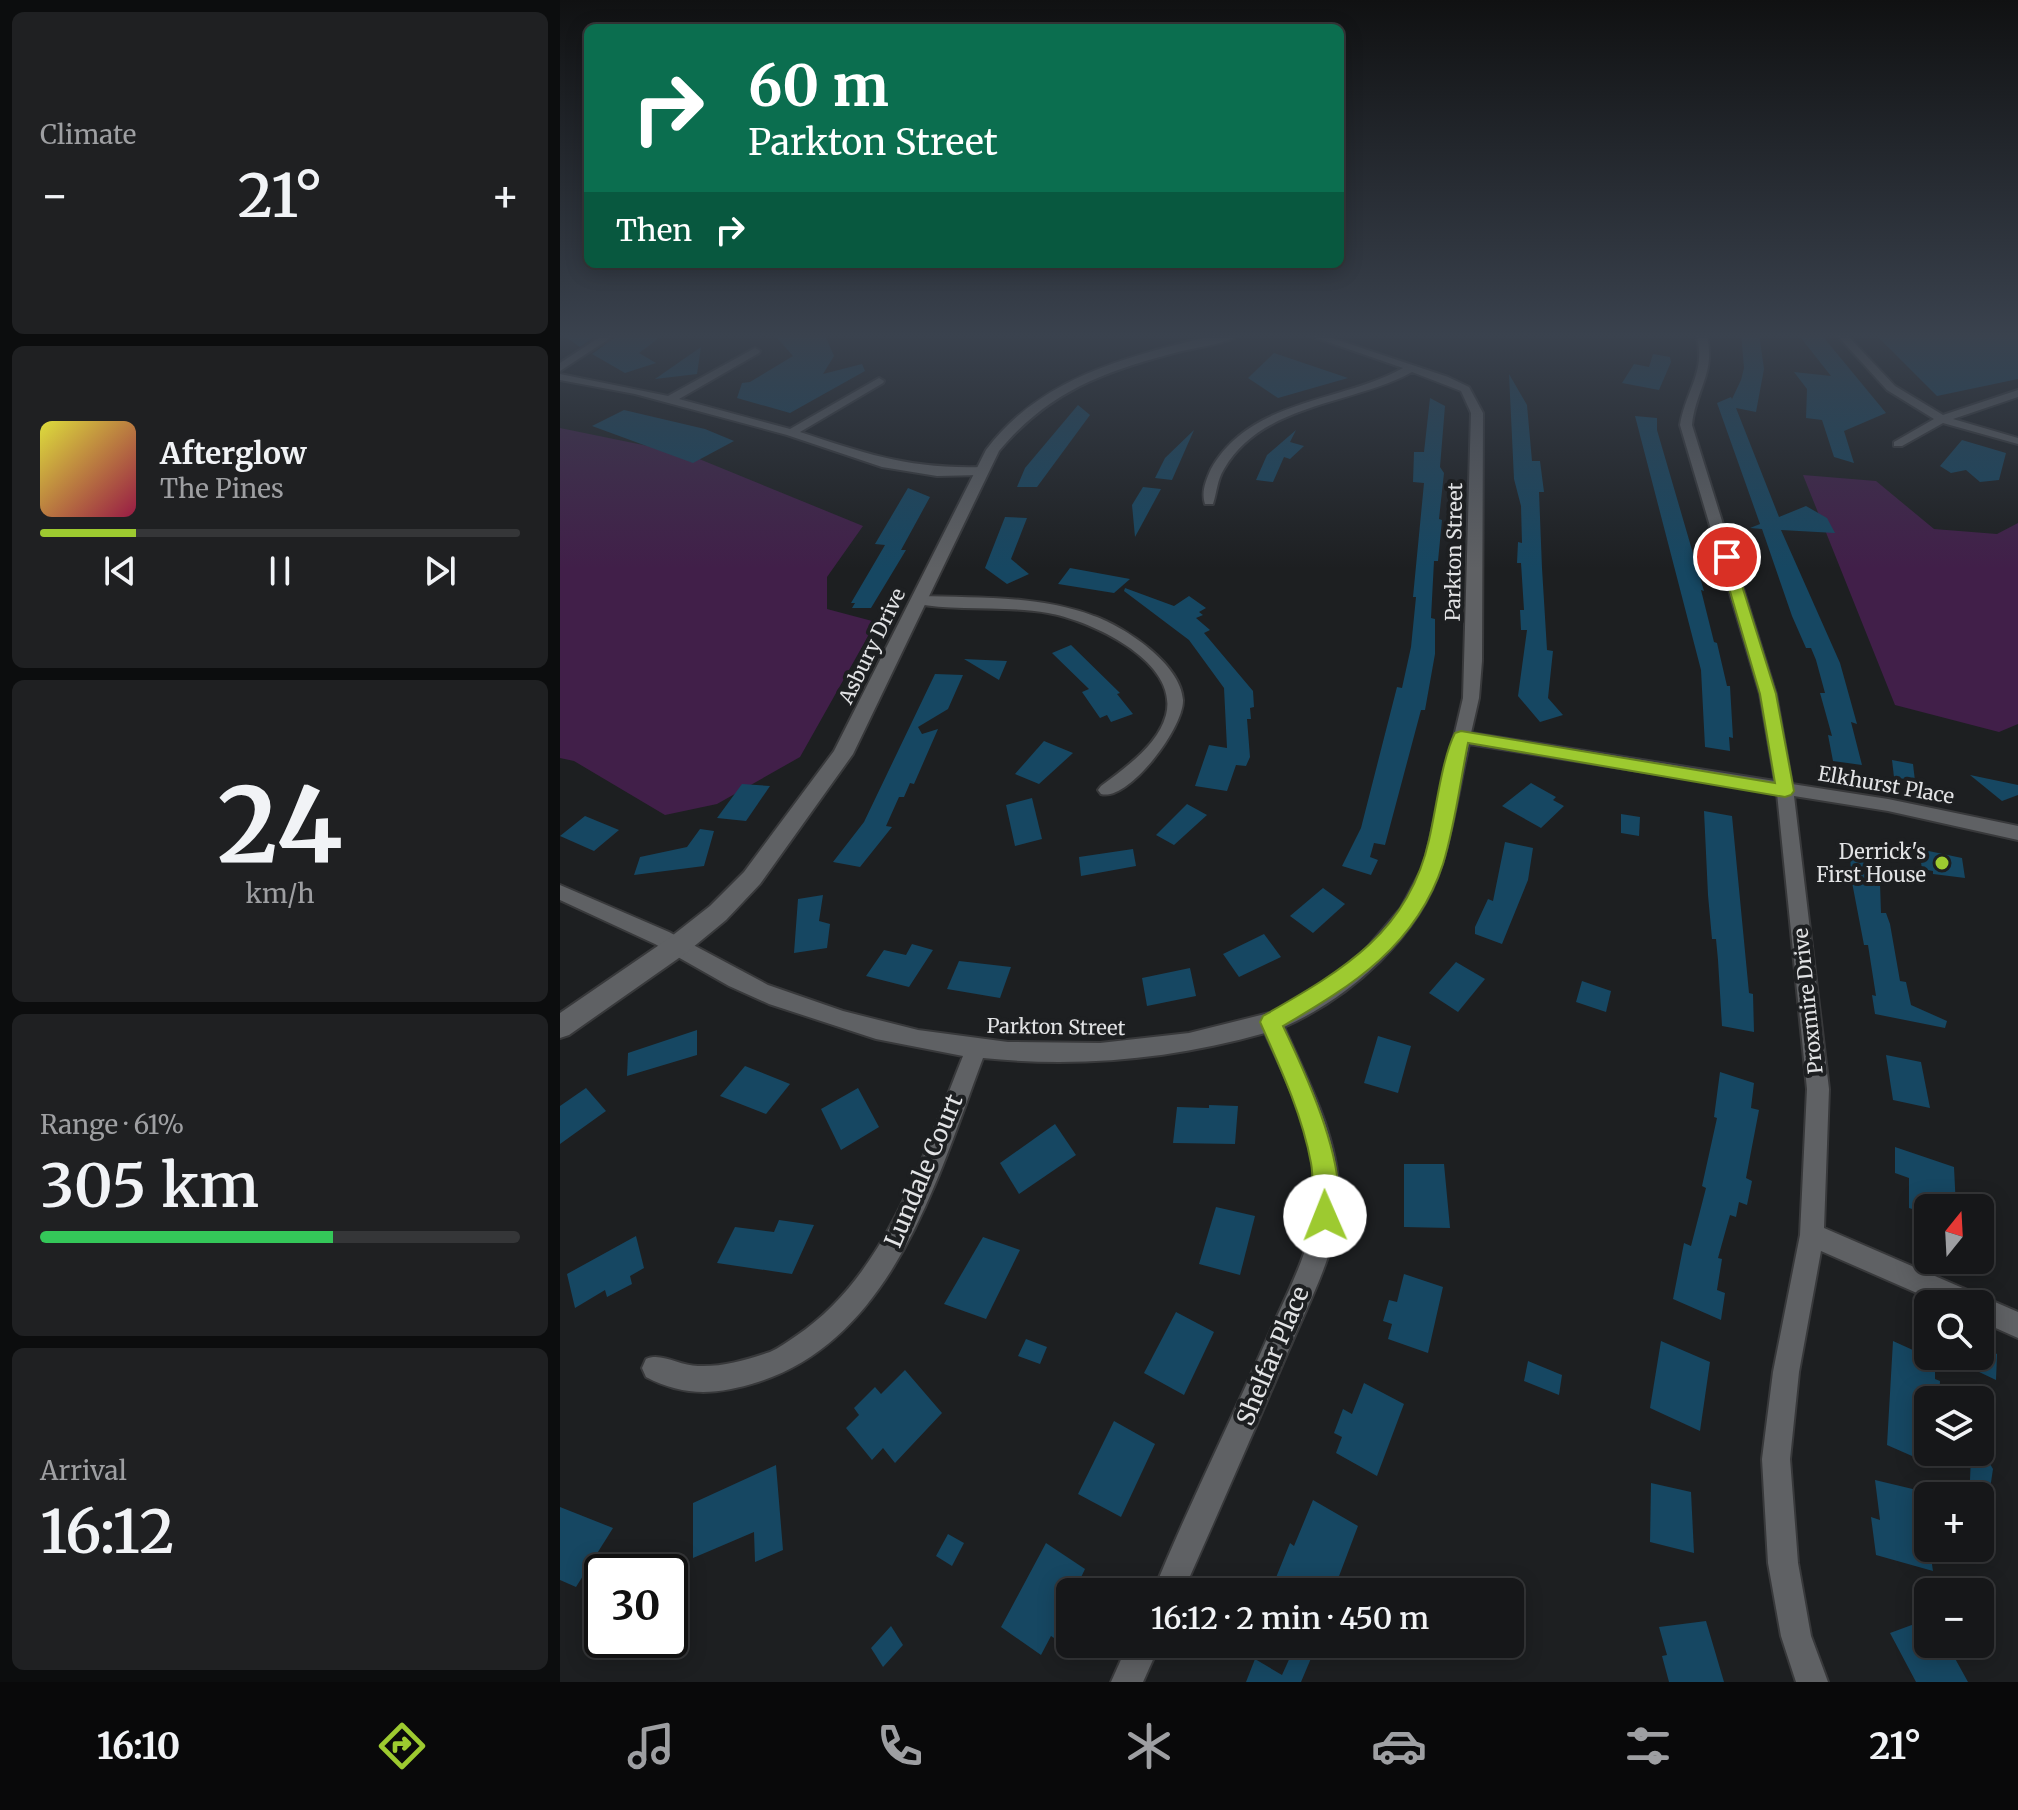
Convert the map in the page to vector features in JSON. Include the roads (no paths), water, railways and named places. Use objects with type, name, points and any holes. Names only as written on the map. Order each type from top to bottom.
[{"type":"street","points":[[712,411],[895,466],[937,472],[981,471]]},
{"type":"street","points":[[791,433],[827,411]]},
{"type":"street","name":"Asbury Drive","points":[[560,1027],[677,946],[718,913],[752,878],[843,754],[976,487],[987,456],[1012,424],[1030,411]]},
{"type":"street","points":[[1209,501],[1211,484],[1222,461],[1236,444],[1262,424],[1290,411]]},
{"type":"street","name":"Parkton Street","points":[[560,892],[677,946],[744,984],[878,1031],[977,1047],[1085,1052],[1144,1050],[1199,1041],[1271,1022],[1333,986],[1391,939],[1409,914],[1433,865],[1471,698],[1477,411]]},
{"type":"street","name":"Proxmire Drive","points":[[1687,411],[1686,425],[1768,694],[1785,791],[1818,1089],[1812,1235],[1786,1372],[1776,1459],[1783,1563],[1796,1636],[1812,1682]]},
{"type":"street","points":[[1929,411],[1942,419],[2018,441]]},
{"type":"street","points":[[1898,444],[1961,411]]},
{"type":"street","points":[[919,600],[1037,607],[1077,615],[1122,636],[1163,670],[1175,694],[1175,706],[1167,730],[1136,768],[1107,790]]},
{"type":"street","name":"Elkhurst Place","points":[[1461,737],[1888,805],[2018,833]]},
{"type":"street","name":"Shelfar Place","points":[[1174,1578],[1306,1277],[1325,1216],[1327,1193],[1323,1162],[1296,1078],[1271,1022]]},
{"type":"street","name":"Lundale Court","points":[[655,1368],[675,1379],[708,1381],[752,1374],[799,1350],[834,1322],[857,1298],[891,1250],[977,1047]]},
{"type":"street","points":[[1812,1235],[1940,1290]]},
{"type":"street","points":[[1994,1314],[2018,1325]]},
{"type":"street","points":[[1127,1682],[1138,1658]]},
{"type":"place","name":"Derrick's First House","points":[[1942,863]]}]
